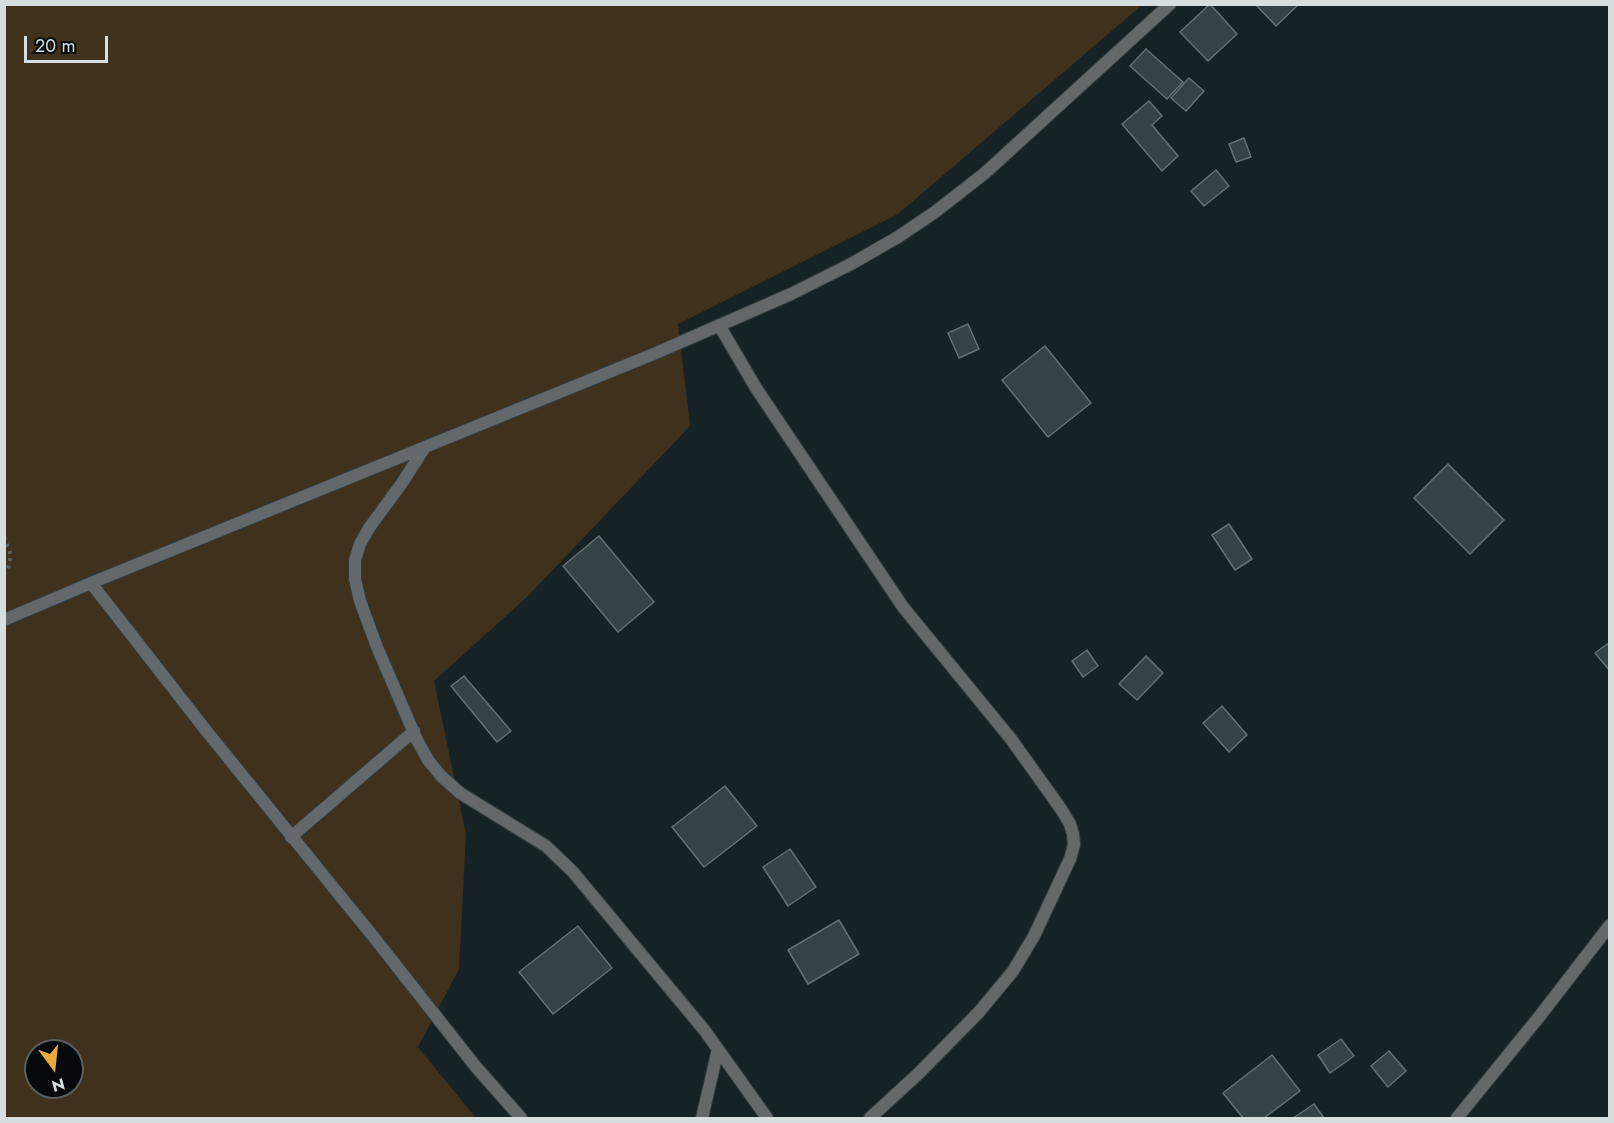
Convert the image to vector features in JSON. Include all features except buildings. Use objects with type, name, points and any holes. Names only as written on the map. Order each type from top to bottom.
[{"type":"street","points":[[4,620],[656,353],[791,294],[851,264],[935,212],[985,173],[1170,4]]},
{"type":"street","points":[[719,325],[756,388],[903,607],[1011,739],[1061,809],[1073,834],[1074,845],[1070,860],[1034,936],[1013,971],[979,1012],[870,1119]]},
{"type":"street","points":[[425,447],[360,544],[355,560],[355,579],[360,601],[377,647],[428,760],[441,776],[460,793],[546,846],[573,872],[705,1030],[766,1119]]},
{"type":"street","points":[[91,583],[291,837],[476,1067],[521,1119]]},
{"type":"street","points":[[291,837],[414,731]]},
{"type":"street","points":[[1457,1119],[1610,925]]},
{"type":"street","points":[[702,1119],[718,1049]]},
{"type":"path","points":[[4,537],[12,555],[8,569],[4,573]]},
{"type":"shaded area","points":[[5,5],[1142,5],[898,214],[678,324],[690,426],[527,597],[434,681],[466,834],[459,969],[418,1047],[476,1118],[5,1118]]}]
